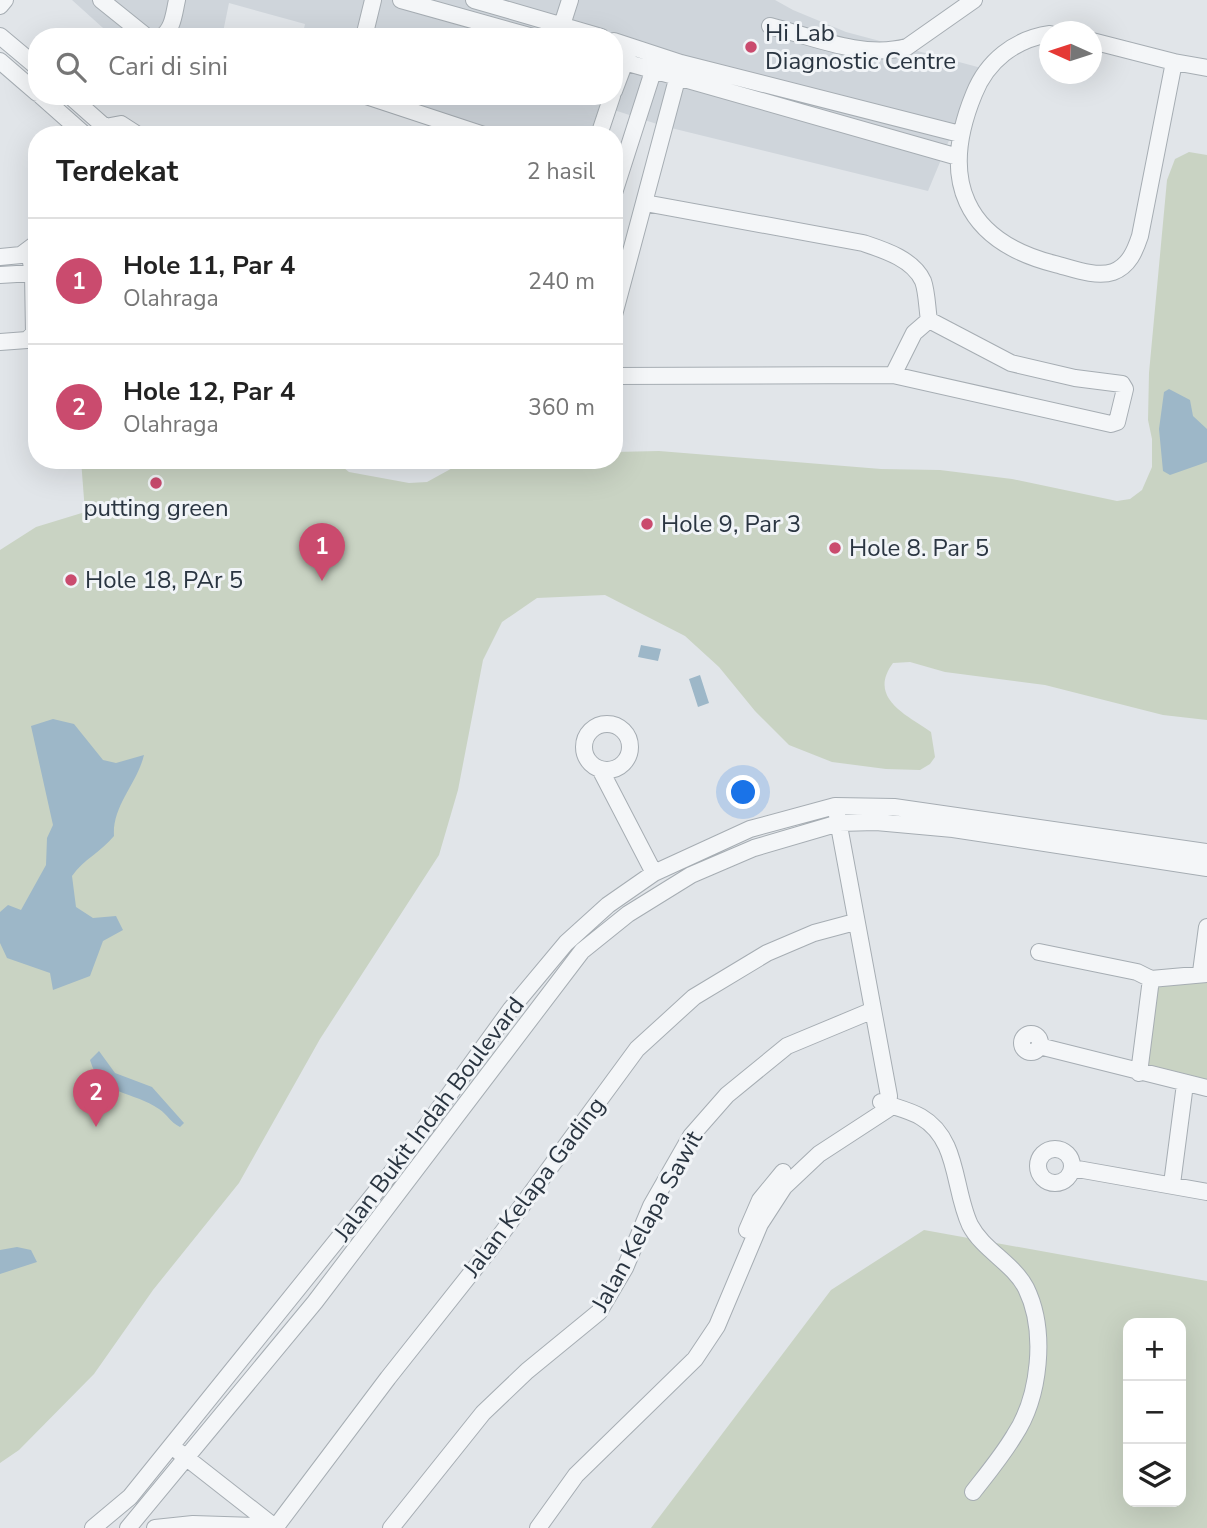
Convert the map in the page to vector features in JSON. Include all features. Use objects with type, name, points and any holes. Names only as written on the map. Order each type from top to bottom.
[{"type":"street","points":[[0,6],[5,0]]},
{"type":"street","points":[[101,0],[136,28]]},
{"type":"street","points":[[169,28],[177,0]]},
{"type":"street","points":[[367,28],[373,0]]},
{"type":"street","points":[[401,0],[501,28]]},
{"type":"street","points":[[474,0],[572,28]]},
{"type":"street","points":[[562,25],[570,0]]},
{"type":"street","points":[[770,26],[869,51],[895,50],[907,47],[974,0]]},
{"type":"street","points":[[0,36],[28,59]]},
{"type":"street","points":[[1039,37],[1018,43],[1000,54],[978,84],[960,134],[958,157],[962,194],[979,225],[998,241],[1036,259],[1087,272],[1112,273],[1133,258],[1140,236],[1174,62]]},
{"type":"street","points":[[623,44],[632,46],[656,63]]},
{"type":"street","points":[[1102,44],[1207,68]]},
{"type":"street","points":[[623,57],[632,46]]},
{"type":"street","points":[[0,61],[28,85]]},
{"type":"street","points":[[623,61],[656,63],[958,157]]},
{"type":"street","points":[[623,165],[656,63]]},
{"type":"street","points":[[680,70],[960,134]]},
{"type":"street","points":[[623,282],[680,70]]},
{"type":"street","points":[[51,105],[75,126]]},
{"type":"street","points":[[78,105],[97,126]]},
{"type":"street","points":[[393,105],[457,126]]},
{"type":"street","points":[[602,126],[609,105]]},
{"type":"street","points":[[645,203],[863,243],[886,250],[899,257],[922,280],[929,320]]},
{"type":"street","points":[[0,257],[28,249]]},
{"type":"street","points":[[0,275],[28,271]]},
{"type":"street","points":[[623,376],[893,375],[1111,424],[1117,422],[1125,389],[1122,384],[1075,378],[1011,363],[929,320]]},
{"type":"street","points":[[893,375],[914,333],[929,320]]},
{"type":"street","points":[[0,342],[28,339]]},
{"type":"street","points":[[600,769],[654,873]]},
{"type":"street","points":[[538,1528],[576,1475],[695,1359],[717,1326],[760,1224],[784,1186],[819,1154],[885,1114],[886,1098],[835,806]]},
{"type":"street","name":"Jalan Bukit Indah Boulevard","points":[[93,1528],[130,1497],[166,1449],[410,1162],[511,1009],[566,943],[608,905],[654,873],[750,829],[835,806],[894,807],[1207,852]]},
{"type":"street","points":[[128,1528],[315,1302],[410,1162],[582,951],[628,914],[691,875],[754,848],[839,823],[876,822],[953,829],[1207,868]]},
{"type":"street","name":"Jalan Kelapa Gading","points":[[276,1528],[388,1378],[491,1248],[637,1049],[694,998],[767,953],[814,933],[855,922]]},
{"type":"street","points":[[1039,953],[1137,972],[1151,979],[1204,973],[1207,926]]},
{"type":"street","points":[[1139,1073],[1151,979]]},
{"type":"street","name":"Jalan Kelapa Sawit","points":[[391,1528],[483,1413],[527,1371],[599,1312],[625,1268],[651,1206],[685,1145],[727,1095],[787,1046],[871,1011]]},
{"type":"street","points":[[1039,1046],[1207,1088]]},
{"type":"street","points":[[1172,1184],[1185,1084]]},
{"type":"street","points":[[886,1098],[921,1116],[941,1133],[968,1221],[976,1235],[1014,1271],[1025,1287],[1036,1319],[1038,1372],[1016,1434],[973,1492]]},
{"type":"street","points":[[525,1528],[570,1468],[686,1354],[708,1322],[760,1200],[776,1181],[814,1146],[876,1109],[886,1098]]},
{"type":"street","points":[[1072,1168],[1207,1192]]},
{"type":"street","points":[[166,1449],[257,1527]]},
{"type":"street","points":[[183,1464],[276,1528]]},
{"type":"street","points":[[155,1528],[193,1524],[257,1527]]},
{"type":"shaded area","points":[[72,0],[775,0],[846,32],[989,70],[955,126],[928,191],[663,126],[608,108],[602,126],[465,126],[392,105],[623,105],[623,28],[304,28],[305,24],[229,3],[224,28],[103,28]]},
{"type":"green space","points":[[1189,152],[1207,155],[1207,720],[1163,715],[1045,685],[945,672],[910,662],[893,663],[886,675],[887,696],[902,712],[931,732],[935,757],[920,770],[832,762],[789,745],[755,711],[719,667],[685,636],[605,595],[537,598],[502,622],[483,660],[458,790],[439,855],[320,1039],[239,1183],[153,1290],[94,1374],[19,1450],[0,1463],[0,550],[36,527],[85,512],[82,469],[345,469],[349,472],[409,483],[427,482],[451,469],[623,469],[623,452],[659,451],[881,469],[940,470],[1012,479],[1117,501],[1130,499],[1142,490],[1152,467],[1152,439],[1148,420],[1149,373],[1167,180],[1175,159]]},
{"type":"green space","points":[[1158,971],[1207,978],[1207,1085],[1139,1073]]},
{"type":"green space","points":[[924,1230],[1207,1281],[1207,1528],[651,1528],[831,1290]]},
{"type":"water","points":[[1169,389],[1190,400],[1193,416],[1207,429],[1207,462],[1170,475],[1163,471],[1159,429],[1164,392]]},
{"type":"water","points":[[641,645],[661,649],[658,661],[638,657]]},
{"type":"water","points":[[700,675],[709,703],[698,707],[689,679]]},
{"type":"water","points":[[53,719],[74,724],[103,760],[116,763],[144,755],[117,815],[114,836],[72,876],[76,907],[93,918],[116,916],[123,930],[103,941],[90,976],[53,990],[50,973],[7,958],[0,943],[0,912],[8,905],[21,910],[46,865],[47,838],[53,825],[31,726]]},
{"type":"water","points":[[99,1051],[115,1073],[152,1087],[184,1123],[180,1127],[149,1103],[110,1087],[101,1080],[90,1060]]},
{"type":"water","points":[[17,1247],[31,1250],[37,1262],[0,1274],[0,1250]]},
{"type":"place","name":"Hi Lab Diagnostic Centre","points":[[751,47]]},
{"type":"place","name":"putting green","points":[[156,483]]},
{"type":"place","name":"Hole 9, Par 3","points":[[647,524]]},
{"type":"place","name":"Hole 8. Par 5","points":[[835,548]]},
{"type":"place","name":"Hole 18, PAr 5","points":[[71,580]]},
{"type":"place","name":"Hole 11, Par 4","points":[[322,581]]},
{"type":"place","name":"Hole 12, Par 4","points":[[96,1127]]}]
